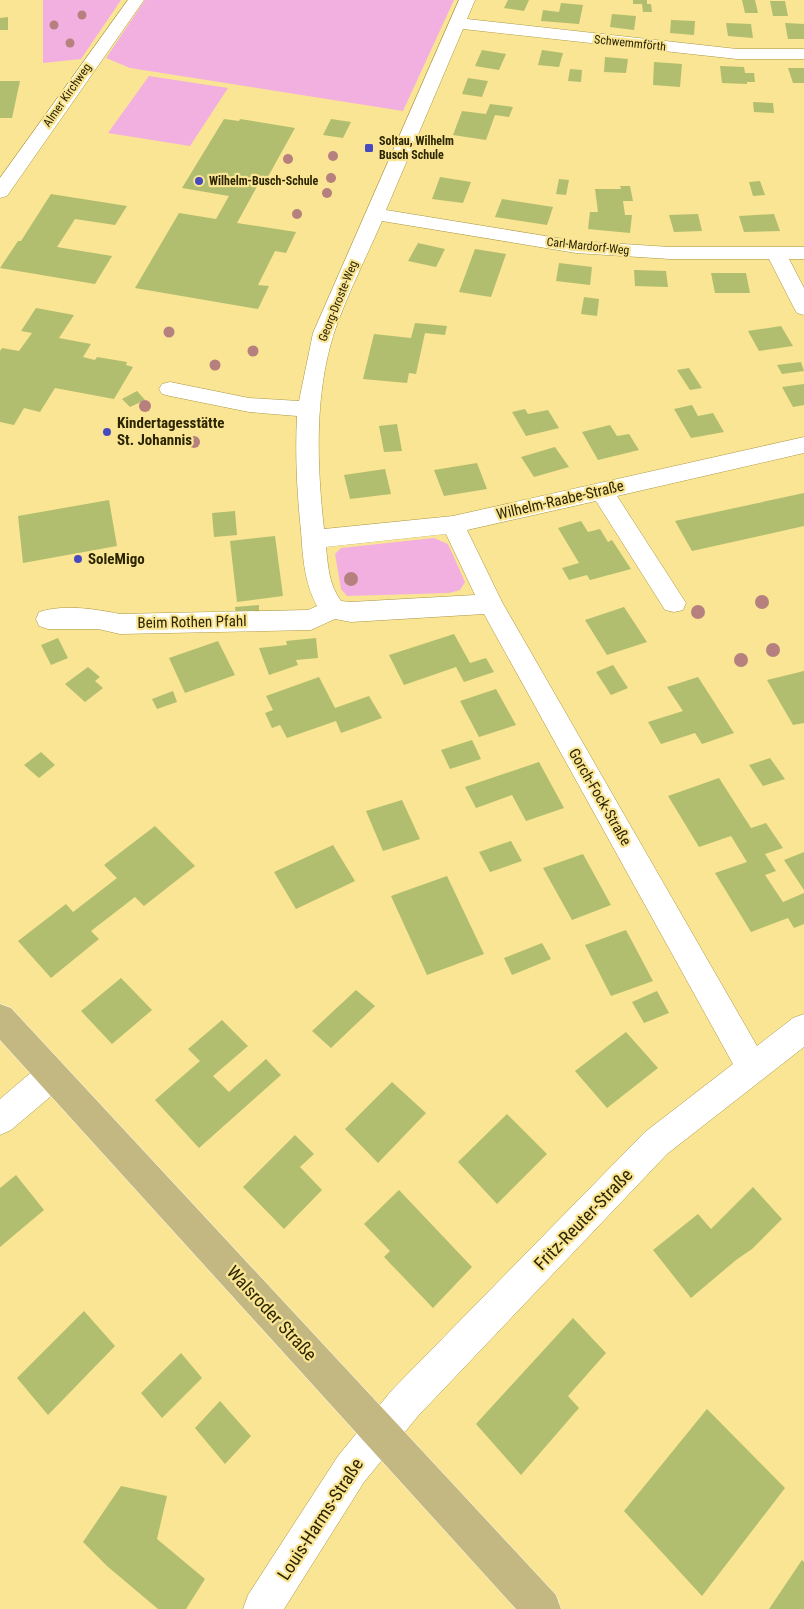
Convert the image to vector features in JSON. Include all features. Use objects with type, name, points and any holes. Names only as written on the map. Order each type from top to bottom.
[{"type":"main road","name":"Walsroder Straße","points":[[0,1018],[542,1609]]},
{"type":"street","name":"Almer Kirchweg","points":[[0,192],[136,0]]},
{"type":"street","name":"Georg-Droste-Weg","points":[[333,609],[323,597],[315,570],[314,539],[308,498],[306,464],[308,409],[313,376],[324,333],[467,0]]},
{"type":"street","name":"Schwemmförth","points":[[456,23],[737,54],[804,54]]},
{"type":"street","name":"Carl-Mardorf-Weg","points":[[374,214],[576,247],[670,252],[804,253]]},
{"type":"street","points":[[776,254],[804,308]]},
{"type":"street","points":[[170,389],[249,406],[308,409]]},
{"type":"street","name":"Wilhelm-Raabe-Straße","points":[[314,539],[453,526],[804,444]]},
{"type":"street","points":[[601,490],[674,603]]},
{"type":"street","name":"Gorch-Fock-Straße","points":[[453,526],[491,604],[752,1066]]},
{"type":"street","points":[[333,609],[351,612],[491,604]]},
{"type":"street","name":"Beim Rothen Pfahl","points":[[48,619],[98,619],[120,624],[311,620],[333,609]]},
{"type":"street","name":"Fritz-Reuter-Straße","points":[[381,1432],[405,1403],[656,1143],[752,1066],[804,1028]]},
{"type":"street","points":[[0,1119],[52,1075]]},
{"type":"street","name":"Louis-Harms-Straße","points":[[262,1609],[351,1469],[381,1432]]},
{"type":"shaded area","points":[[43,0],[121,0],[81,59],[43,63]]},
{"type":"shaded area","points":[[145,0],[454,0],[403,111],[130,68],[106,58]]},
{"type":"shaded area","points":[[149,76],[228,88],[190,146],[108,133]]},
{"type":"shaded area","points":[[434,538],[448,544],[465,582],[460,590],[449,593],[347,596],[341,589],[335,554],[341,548]]},
{"type":"building","points":[[508,0],[529,0],[524,11],[504,8]]},
{"type":"building","points":[[633,0],[647,0],[647,4],[651,4],[652,12],[643,12],[642,4],[633,4]]},
{"type":"building","points":[[742,0],[755,0],[758,13],[745,13]]},
{"type":"building","points":[[770,1],[785,1],[788,16],[773,16]]},
{"type":"building","points":[[561,3],[583,5],[579,24],[541,21],[543,10],[559,12]]},
{"type":"building","points":[[612,14],[636,16],[634,30],[610,27]]},
{"type":"building","points":[[8,17],[8,30],[0,30],[0,18]]},
{"type":"building","points":[[671,20],[695,21],[694,35],[670,33]]},
{"type":"building","points":[[726,23],[751,24],[753,38],[728,36]]},
{"type":"building","points":[[785,23],[804,24],[804,39],[788,39]]},
{"type":"building","points":[[482,50],[506,54],[499,70],[475,66]]},
{"type":"building","points":[[542,50],[563,53],[559,67],[538,65]]},
{"type":"building","points":[[605,57],[628,59],[626,73],[604,72]]},
{"type":"building","points":[[654,62],[682,64],[680,87],[653,85]]},
{"type":"building","points":[[720,66],[744,67],[745,73],[754,73],[755,82],[747,82],[747,84],[722,83]]},
{"type":"building","points":[[788,68],[804,68],[804,83],[793,83]]},
{"type":"building","points":[[570,69],[582,70],[581,82],[568,81]]},
{"type":"building","points":[[468,78],[488,81],[482,97],[462,94]]},
{"type":"building","points":[[0,81],[20,81],[12,118],[0,118]]},
{"type":"building","points":[[753,102],[773,103],[774,113],[754,112]]},
{"type":"building","points":[[490,104],[513,107],[509,117],[495,115],[486,140],[453,135],[462,111],[486,114]]},
{"type":"building","points":[[224,119],[239,121],[240,119],[295,128],[265,182],[260,181],[237,223],[296,232],[286,253],[275,251],[258,285],[269,286],[258,309],[135,288],[179,213],[216,219],[229,196],[182,188]]},
{"type":"building","points":[[331,119],[351,122],[343,138],[323,135]]},
{"type":"building","points":[[440,177],[471,182],[463,203],[432,199]]},
{"type":"building","points":[[559,179],[569,180],[566,195],[556,194]]},
{"type":"building","points":[[760,181],[765,195],[753,196],[749,182]]},
{"type":"building","points":[[620,186],[630,186],[633,201],[623,201],[625,215],[632,215],[630,233],[588,229],[590,212],[598,212],[595,189],[621,189]]},
{"type":"building","points":[[51,194],[127,206],[115,225],[75,219],[57,247],[112,256],[95,284],[0,268],[18,241],[21,241]]},
{"type":"building","points":[[502,199],[553,207],[547,225],[495,217]]},
{"type":"building","points":[[698,214],[702,231],[674,232],[669,215]]},
{"type":"building","points":[[774,214],[780,231],[744,232],[739,216]]},
{"type":"building","points":[[418,243],[445,249],[436,267],[408,261]]},
{"type":"building","points":[[475,249],[506,254],[491,297],[459,292]]},
{"type":"building","points":[[559,263],[592,267],[590,285],[556,281]]},
{"type":"building","points":[[634,270],[666,271],[668,287],[635,286]]},
{"type":"building","points":[[711,273],[746,273],[750,293],[715,293]]},
{"type":"building","points":[[584,297],[599,299],[597,316],[581,314]]},
{"type":"building","points":[[36,308],[74,315],[59,338],[91,344],[83,357],[95,360],[97,357],[127,362],[126,365],[133,367],[114,399],[55,388],[40,412],[24,408],[14,425],[0,422],[0,351],[2,348],[19,351],[32,333],[21,331]]},
{"type":"building","points":[[415,323],[447,326],[445,335],[425,333],[416,374],[409,373],[407,383],[363,379],[374,334],[411,338]]},
{"type":"building","points":[[781,326],[793,346],[759,351],[748,331]]},
{"type":"building","points":[[801,362],[804,371],[782,374],[777,365]]},
{"type":"building","points":[[689,368],[702,388],[690,390],[677,370]]},
{"type":"building","points":[[804,384],[804,405],[793,407],[782,387]]},
{"type":"building","points":[[137,391],[145,400],[130,407],[122,399]]},
{"type":"building","points":[[692,405],[698,416],[713,413],[724,432],[691,438],[674,409]]},
{"type":"building","points":[[525,409],[528,414],[548,410],[559,428],[526,436],[512,412]]},
{"type":"building","points":[[397,424],[402,451],[384,452],[379,426]]},
{"type":"building","points":[[610,425],[617,436],[629,434],[639,450],[598,460],[582,432]]},
{"type":"building","points":[[555,447],[569,467],[534,477],[521,457]]},
{"type":"building","points":[[477,463],[487,489],[444,496],[434,470]]},
{"type":"building","points":[[385,469],[391,494],[350,499],[344,475]]},
{"type":"building","points":[[804,493],[804,526],[692,551],[675,521]]},
{"type":"building","points":[[109,500],[117,546],[23,563],[18,516]]},
{"type":"building","points":[[235,511],[237,535],[214,537],[212,513]]},
{"type":"building","points":[[581,521],[588,532],[600,529],[608,542],[612,540],[631,569],[590,580],[587,575],[569,580],[562,568],[579,563],[558,528]]},
{"type":"building","points":[[275,536],[283,596],[237,602],[230,541]]},
{"type":"building","points":[[259,605],[259,615],[236,617],[235,607]]},
{"type":"building","points":[[624,607],[647,642],[607,655],[585,620]]},
{"type":"building","points":[[454,634],[470,663],[486,658],[494,672],[464,682],[456,667],[404,685],[389,655]]},
{"type":"building","points":[[58,638],[68,658],[51,665],[41,645]]},
{"type":"building","points":[[316,638],[318,658],[296,660],[298,665],[269,675],[259,648],[287,645],[286,641]]},
{"type":"building","points":[[218,641],[235,675],[185,693],[169,658]]},
{"type":"building","points":[[613,665],[628,688],[611,695],[596,672]]},
{"type":"building","points":[[88,667],[100,677],[95,681],[103,688],[85,702],[65,684]]},
{"type":"building","points":[[804,671],[804,723],[793,725],[767,680]]},
{"type":"building","points":[[319,677],[335,708],[369,696],[382,718],[341,733],[336,721],[287,738],[280,725],[272,728],[265,713],[273,710],[266,696]]},
{"type":"building","points":[[698,677],[734,733],[702,744],[695,733],[661,744],[648,722],[683,711],[667,687]]},
{"type":"building","points":[[496,689],[516,725],[479,737],[460,701]]},
{"type":"building","points":[[173,691],[177,702],[157,709],[152,699]]},
{"type":"building","points":[[472,740],[481,759],[450,769],[441,750]]},
{"type":"building","points":[[41,752],[55,765],[39,778],[24,765]]},
{"type":"building","points":[[770,758],[785,779],[763,786],[749,765]]},
{"type":"building","points":[[539,762],[564,808],[526,821],[512,795],[476,808],[465,787]]},
{"type":"building","points":[[719,778],[751,828],[766,823],[783,848],[765,854],[776,871],[765,875],[783,902],[804,893],[804,924],[794,928],[788,918],[751,932],[715,873],[747,862],[731,836],[699,847],[668,796]]},
{"type":"building","points":[[402,800],[420,839],[383,851],[366,811]]},
{"type":"building","points":[[155,826],[195,866],[144,906],[135,897],[91,931],[99,939],[51,978],[18,941],[66,904],[73,912],[117,878],[104,865]]},
{"type":"building","points":[[511,841],[522,861],[490,872],[479,852]]},
{"type":"building","points":[[333,845],[355,881],[296,909],[274,872]]},
{"type":"building","points":[[804,852],[804,890],[784,860]]},
{"type":"building","points":[[583,854],[611,905],[572,920],[543,868]]},
{"type":"building","points":[[447,876],[484,954],[427,975],[391,896]]},
{"type":"building","points":[[626,930],[653,981],[611,996],[585,945]]},
{"type":"building","points":[[542,943],[551,959],[512,975],[504,958]]},
{"type":"building","points":[[121,978],[152,1010],[112,1044],[81,1011]]},
{"type":"building","points":[[356,990],[375,1006],[331,1048],[312,1031]]},
{"type":"building","points":[[657,991],[669,1013],[644,1023],[632,1002]]},
{"type":"building","points":[[222,1020],[248,1046],[213,1076],[229,1092],[266,1059],[281,1075],[199,1148],[155,1100],[200,1061],[188,1049]]},
{"type":"building","points":[[626,1032],[658,1068],[607,1108],[575,1071]]},
{"type":"building","points":[[392,1082],[426,1113],[378,1163],[345,1129]]},
{"type":"building","points":[[507,1114],[547,1154],[497,1204],[458,1162]]},
{"type":"building","points":[[295,1135],[314,1154],[300,1167],[322,1190],[284,1229],[243,1187]]},
{"type":"building","points":[[16,1175],[44,1210],[0,1247],[0,1188]]},
{"type":"building","points":[[753,1187],[782,1219],[752,1249],[691,1298],[653,1250],[698,1214],[711,1229]]},
{"type":"building","points":[[399,1190],[472,1267],[433,1308],[384,1257],[390,1251],[364,1224]]},
{"type":"building","points":[[84,1311],[115,1346],[48,1415],[17,1378]]},
{"type":"building","points":[[573,1318],[606,1353],[568,1396],[579,1408],[521,1475],[476,1424]]},
{"type":"building","points":[[181,1353],[202,1378],[162,1418],[141,1393]]},
{"type":"building","points":[[220,1401],[251,1436],[225,1464],[195,1428]]},
{"type":"building","points":[[707,1409],[785,1488],[702,1596],[624,1511]]},
{"type":"building","points":[[121,1486],[167,1496],[157,1539],[205,1579],[186,1609],[158,1609],[107,1566],[83,1542]]},
{"type":"building","points":[[802,1560],[804,1562],[804,1609],[769,1609]]},
{"type":"place","name":"Soltau, Wilhelm Busch Schule","points":[[369,148]]},
{"type":"place","name":"Wilhelm-Busch-Schule","points":[[199,181]]},
{"type":"place","name":"Kindertagesstätte St. Johannis","points":[[107,432]]},
{"type":"place","name":"SoleMigo","points":[[78,559]]}]
